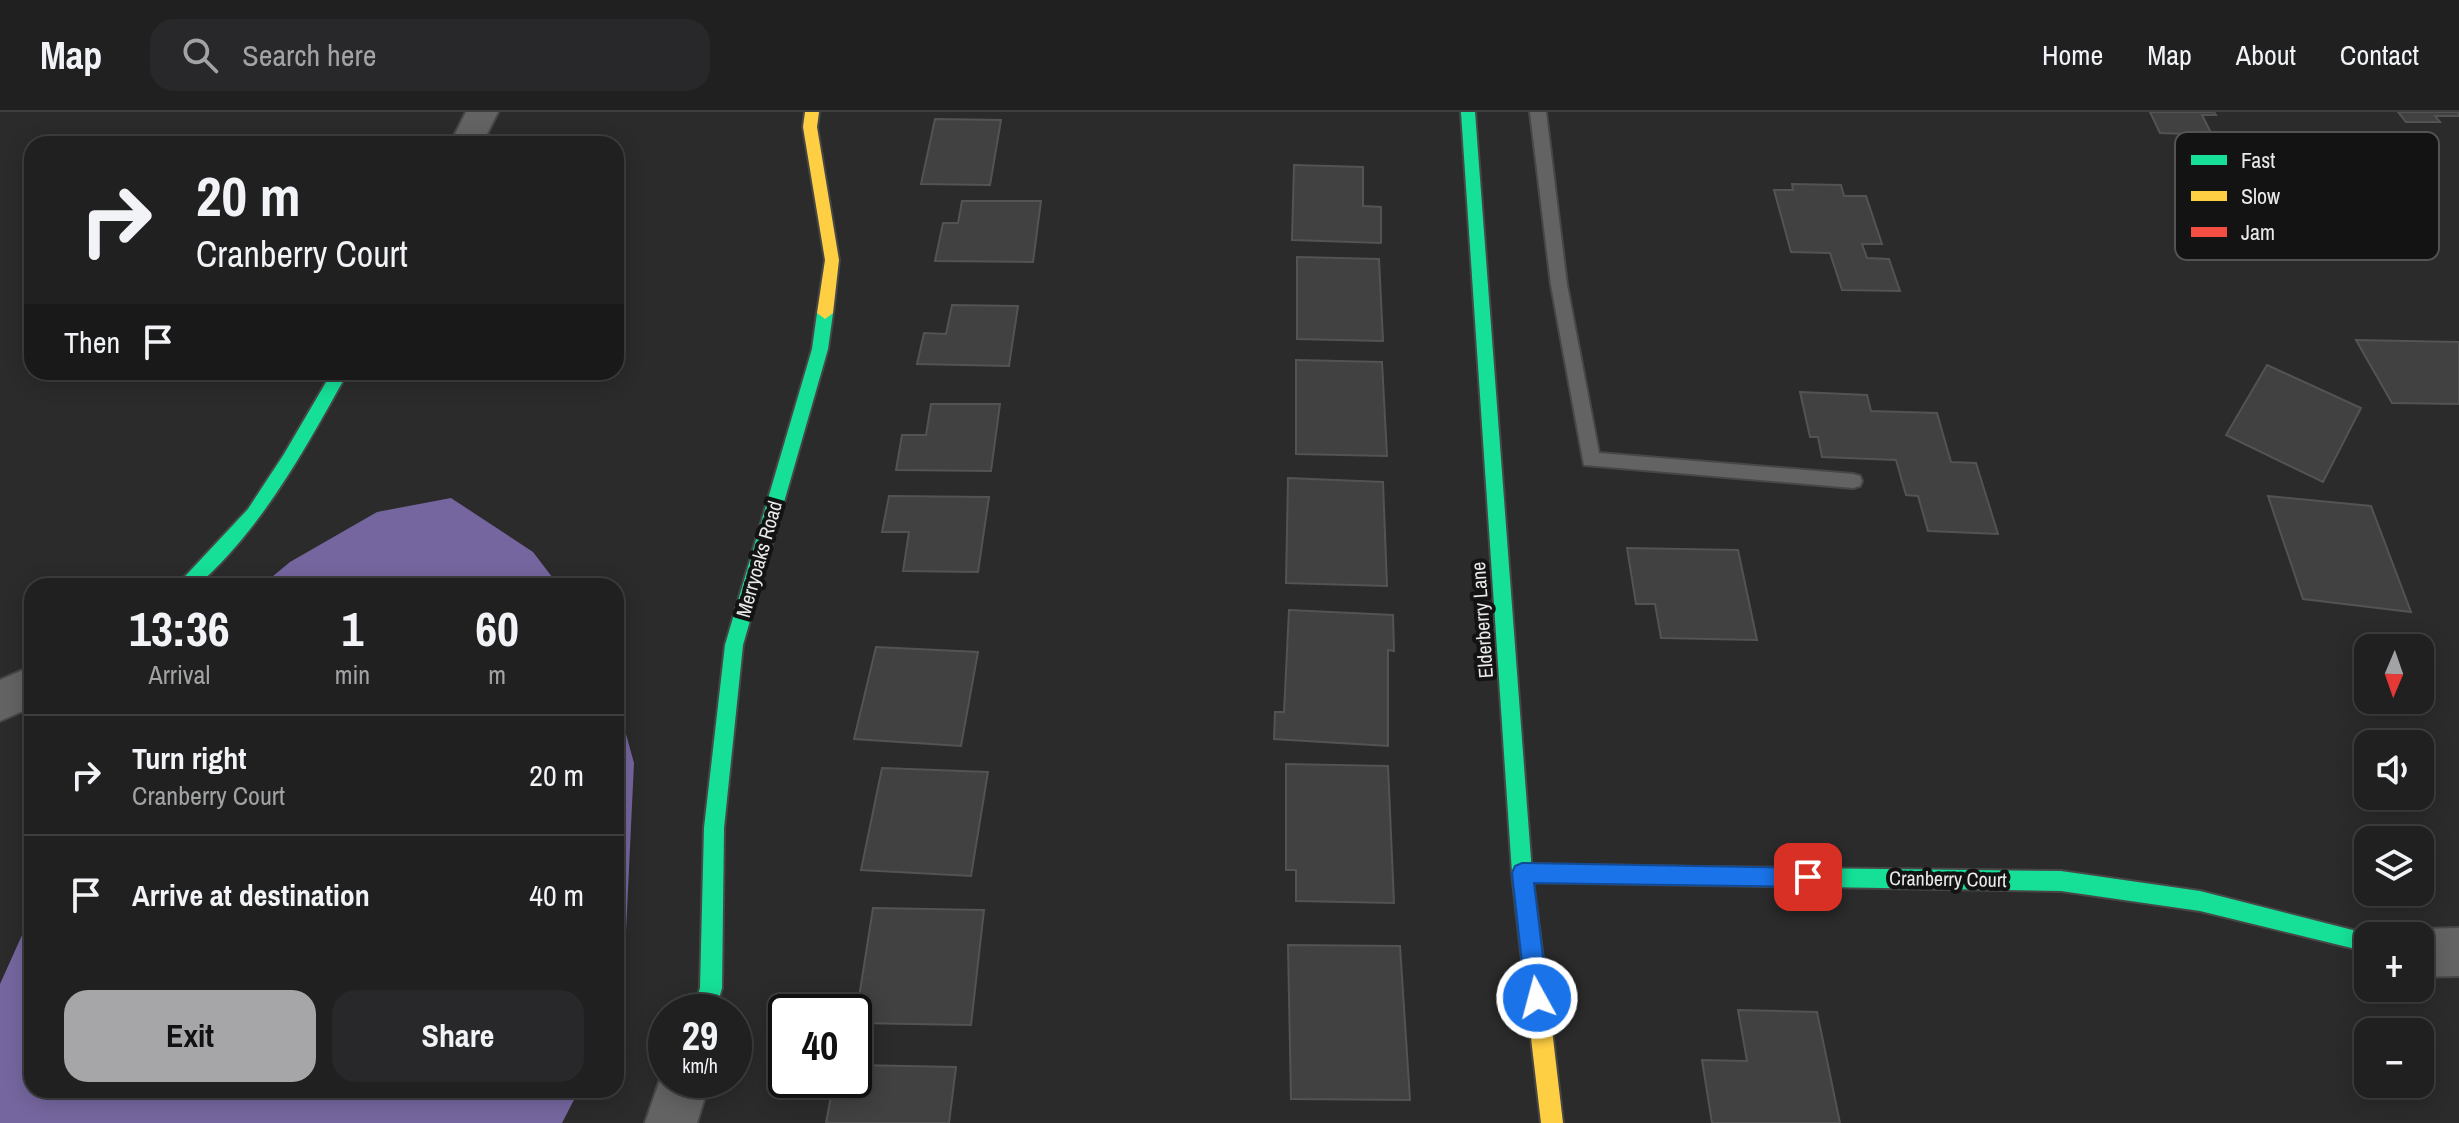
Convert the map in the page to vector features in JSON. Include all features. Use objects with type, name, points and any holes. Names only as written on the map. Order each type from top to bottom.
[{"type":"street","points":[[470,136],[482,112]]},
{"type":"street","name":"Merryoaks Road","points":[[709,994],[714,828],[734,645],[820,349],[832,260],[810,127],[812,112]]},
{"type":"street","name":"Elderberry Lane","points":[[1468,112],[1522,873],[1552,1123]]},
{"type":"street","points":[[195,578],[211,565],[270,495],[335,380]]},
{"type":"street","points":[[0,702],[24,689]]},
{"type":"street","name":"Cranberry Court","points":[[1522,873],[2061,881],[2200,901],[2354,939]]},
{"type":"street","points":[[2434,953],[2459,952]]},
{"type":"street","points":[[671,1123],[679,1098]]},
{"type":"lane","points":[[1538,112],[1559,285],[1591,460],[1853,481]]},
{"type":"shaded area","points":[[451,498],[533,552],[553,578],[271,578],[290,562],[377,512]]},
{"type":"shaded area","points":[[624,727],[634,763],[624,974]]},
{"type":"shaded area","points":[[24,931],[24,1098],[575,1098],[562,1123],[0,1123],[0,984]]},
{"type":"building","points":[[2150,112],[2214,112],[2216,115],[2202,115],[2210,132],[2160,133]]},
{"type":"building","points":[[2398,112],[2459,112],[2459,116],[2435,116],[2440,122],[2406,122]]},
{"type":"building","points":[[935,119],[1001,120],[990,185],[921,184]]},
{"type":"building","points":[[1294,165],[1363,167],[1363,206],[1381,207],[1381,243],[1292,240]]},
{"type":"building","points":[[1792,184],[1841,185],[1844,196],[1866,196],[1882,244],[1862,244],[1867,258],[1889,259],[1900,291],[1842,290],[1830,253],[1791,252],[1774,190],[1793,190]]},
{"type":"building","points":[[962,201],[1041,201],[1033,262],[935,261],[943,223],[958,223]]},
{"type":"building","points":[[1297,257],[1379,259],[1383,341],[1297,339]]},
{"type":"building","points":[[952,305],[1018,306],[1009,366],[917,364],[924,333],[946,334]]},
{"type":"building","points":[[2356,340],[2459,342],[2459,404],[2392,403]]},
{"type":"building","points":[[1296,360],[1382,362],[1387,456],[1296,454]]},
{"type":"building","points":[[2267,365],[2361,408],[2323,482],[2226,435]]},
{"type":"building","points":[[1800,392],[1867,395],[1871,411],[1937,413],[1951,462],[1976,463],[1998,534],[1928,531],[1918,496],[1906,495],[1896,460],[1822,457],[1818,437],[1810,437]]},
{"type":"building","points":[[931,404],[1000,404],[991,471],[896,470],[902,435],[926,435]]},
{"type":"building","points":[[1288,478],[1383,482],[1387,586],[1286,583]]},
{"type":"building","points":[[889,496],[989,497],[978,572],[903,571],[909,532],[882,532]]},
{"type":"building","points":[[2268,496],[2371,506],[2411,612],[2303,599]]},
{"type":"building","points":[[1627,548],[1738,550],[1757,640],[1661,638],[1655,604],[1636,604]]},
{"type":"building","points":[[1289,610],[1393,615],[1394,651],[1388,650],[1388,746],[1274,739],[1275,712],[1284,712]]},
{"type":"building","points":[[876,647],[978,652],[961,746],[854,739]]},
{"type":"building","points":[[1286,764],[1388,766],[1394,903],[1296,901],[1296,870],[1286,870]]},
{"type":"building","points":[[882,768],[988,772],[971,876],[861,870]]},
{"type":"building","points":[[873,908],[984,910],[971,1025],[872,1023],[872,994],[860,994]]},
{"type":"building","points":[[1288,945],[1400,946],[1410,1100],[1291,1099]]},
{"type":"building","points":[[1738,1010],[1817,1012],[1840,1123],[1712,1123],[1702,1060],[1747,1061]]},
{"type":"building","points":[[872,1065],[956,1067],[949,1123],[826,1123],[831,1098],[872,1098]]},
{"type":"traffic: fast","points":[[1468,112],[1522,873],[1540,1021]]},
{"type":"traffic: fast","points":[[709,994],[714,828],[734,645],[820,349],[825,313]]},
{"type":"traffic: fast","points":[[194,578],[254,513],[290,459],[335,380]]},
{"type":"traffic: fast","points":[[1703,876],[2061,881],[2200,901],[2354,939]]},
{"type":"traffic: slow","points":[[812,112],[810,127],[832,260],[825,313]]},
{"type":"traffic: slow","points":[[1540,1021],[1552,1123]]},
{"type":"traffic: jam","points":[[1522,873],[1703,876]]},
{"type":"route","points":[[1537,998],[1522,873],[1808,877]]}]
